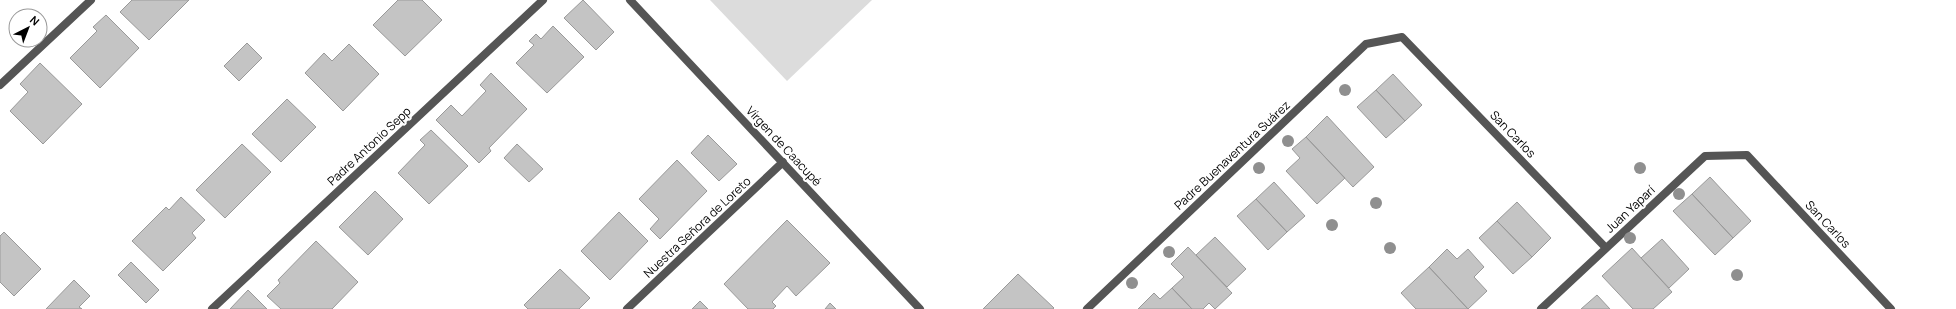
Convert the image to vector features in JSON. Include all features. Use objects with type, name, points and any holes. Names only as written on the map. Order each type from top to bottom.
[{"type":"street","points":[[0,85],[91,0]]},
{"type":"street","name":"Padre Antonio Sepp","points":[[212,309],[543,0]]},
{"type":"street","name":"Vírgen de Caacupé","points":[[630,0],[920,309]]},
{"type":"street","name":"San Carlos","points":[[1402,37],[1606,248]]},
{"type":"street","name":"Padre Buenaventura Suárez","points":[[1087,309],[1366,44],[1402,37]]},
{"type":"street","name":"San Carlos","points":[[1747,155],[1891,309]]},
{"type":"street","name":"Juan Yaparí","points":[[1541,309],[1705,156],[1747,155]]},
{"type":"street","name":"Nuestra Señora de Loreto","points":[[627,309],[783,162]]},
{"type":"shaded area","points":[[710,0],[872,0],[787,81]]},
{"type":"building","points":[[132,0],[189,0],[149,40],[120,12]]},
{"type":"building","points":[[398,0],[422,0],[442,20],[405,56],[373,25]]},
{"type":"building","points":[[583,0],[614,32],[596,50],[564,18]]},
{"type":"building","points":[[106,15],[139,48],[100,88],[70,58],[97,31],[93,27]]},
{"type":"building","points":[[553,26],[584,57],[547,93],[516,63],[534,45],[529,41],[536,34],[541,39]]},
{"type":"building","points":[[247,43],[262,58],[239,81],[224,66]]},
{"type":"building","points":[[349,44],[379,74],[343,111],[305,73],[324,53],[332,61]]},
{"type":"building","points":[[40,63],[82,104],[43,144],[10,111],[28,92],[20,84]]},
{"type":"building","points":[[491,73],[527,109],[489,148],[491,151],[479,163],[436,120],[451,105],[462,116],[486,91],[480,85]]},
{"type":"building","points":[[1393,74],[1422,105],[1405,121],[1376,90]]},
{"type":"building","points":[[1376,90],[1405,121],[1386,138],[1357,107]]},
{"type":"building","points":[[287,99],[316,127],[281,162],[252,134]]},
{"type":"building","points":[[1327,116],[1374,167],[1353,187],[1306,137]]},
{"type":"building","points":[[431,130],[468,166],[429,204],[398,173],[425,145],[420,140]]},
{"type":"building","points":[[708,135],[737,164],[719,181],[691,153]]},
{"type":"building","points":[[1306,137],[1345,178],[1317,204],[1286,171],[1300,158],[1292,149]]},
{"type":"building","points":[[242,144],[271,172],[225,218],[196,190]]},
{"type":"building","points":[[517,144],[543,169],[529,182],[504,158]]},
{"type":"building","points":[[677,160],[707,191],[660,239],[650,229],[659,219],[639,199]]},
{"type":"building","points":[[1710,177],[1751,221],[1733,238],[1692,194]]},
{"type":"building","points":[[1274,182],[1305,216],[1287,232],[1256,199]]},
{"type":"building","points":[[375,191],[403,219],[368,255],[339,227]]},
{"type":"building","points":[[1692,194],[1733,238],[1715,255],[1673,211]]},
{"type":"building","points":[[181,197],[205,220],[192,233],[196,238],[163,271],[132,241],[166,207],[169,210]]},
{"type":"building","points":[[1256,199],[1287,232],[1268,250],[1237,216]]},
{"type":"building","points":[[1517,202],[1551,238],[1532,257],[1497,221]]},
{"type":"building","points":[[619,212],[648,241],[610,280],[581,251]]},
{"type":"building","points":[[787,220],[830,263],[796,296],[787,286],[772,302],[776,306],[773,309],[748,309],[724,284]]},
{"type":"building","points":[[1497,221],[1532,257],[1513,274],[1479,238]]},
{"type":"building","points":[[4,232],[41,269],[14,296],[0,282],[0,236]]},
{"type":"building","points":[[1215,237],[1246,269],[1227,287],[1196,255]]},
{"type":"building","points":[[1662,239],[1689,269],[1669,288],[1641,258]]},
{"type":"building","points":[[316,241],[358,282],[332,309],[281,309],[267,296],[280,283],[278,280]]},
{"type":"building","points":[[1188,247],[1232,293],[1215,309],[1209,303],[1203,309],[1192,309],[1172,288],[1184,277],[1171,264]]},
{"type":"building","points":[[1632,248],[1672,292],[1653,309],[1633,309],[1602,276]]},
{"type":"building","points":[[1447,249],[1457,259],[1468,249],[1484,267],[1474,277],[1487,291],[1468,309],[1429,267]]},
{"type":"building","points":[[131,262],[159,290],[146,303],[118,275]]},
{"type":"building","points":[[1429,267],[1468,309],[1416,309],[1401,293]]},
{"type":"building","points":[[560,269],[590,298],[579,309],[528,309],[524,305]]},
{"type":"building","points":[[1018,274],[1054,308],[983,309]]},
{"type":"building","points":[[74,280],[90,296],[79,307],[82,309],[46,309]]},
{"type":"building","points":[[1172,288],[1192,309],[1138,309],[1154,293],[1160,299]]},
{"type":"building","points":[[248,290],[267,309],[230,309]]},
{"type":"building","points":[[1597,295],[1610,309],[1581,309]]},
{"type":"building","points":[[700,301],[708,309],[692,309]]},
{"type":"building","points":[[830,303],[836,309],[825,309]]}]
